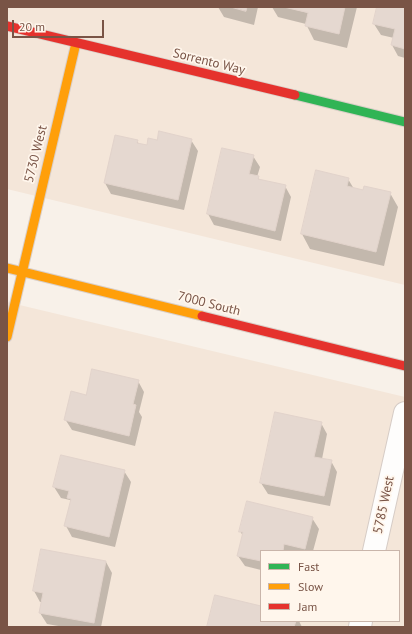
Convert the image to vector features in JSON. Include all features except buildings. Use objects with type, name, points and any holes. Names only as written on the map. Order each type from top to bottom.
[{"type":"street","name":"Sorrento Way","points":[[7,26],[405,122]]},
{"type":"street","name":"5730 West","points":[[7,337],[76,43]]},
{"type":"street","name":"7000 South","points":[[7,268],[405,366]]},
{"type":"street","name":"5785 West","points":[[374,550],[405,413]]},
{"type":"shaded area","points":[[7,7],[405,7],[405,285],[7,189]]},
{"type":"shaded area","points":[[7,302],[405,397],[405,627],[7,627]]},
{"type":"traffic: fast","points":[[295,95],[405,122]]},
{"type":"traffic: slow","points":[[7,337],[76,43]]},
{"type":"traffic: slow","points":[[7,268],[202,316]]},
{"type":"traffic: jam","points":[[7,26],[295,95]]},
{"type":"traffic: jam","points":[[202,316],[405,366]]}]
